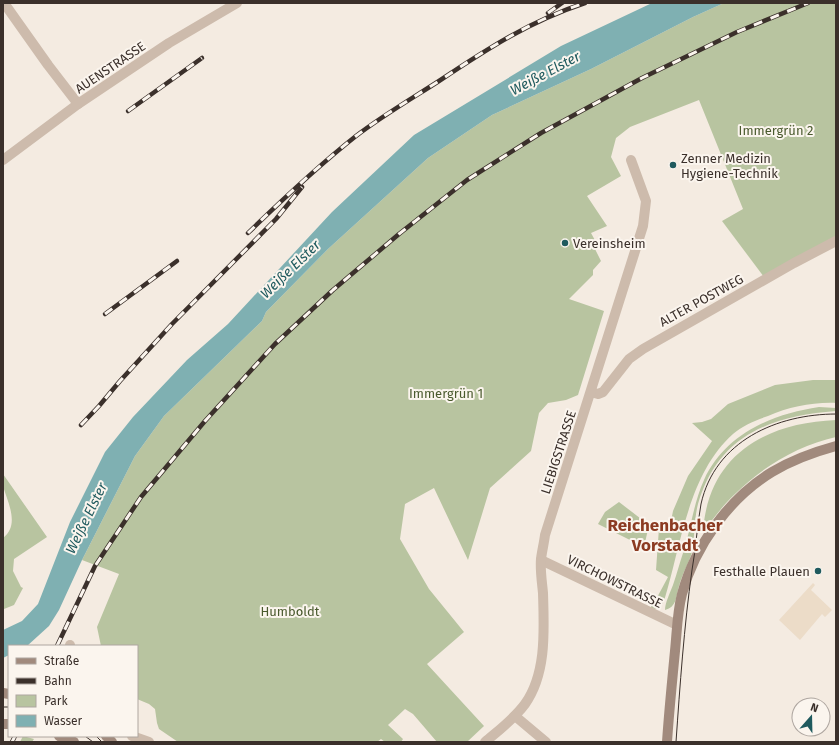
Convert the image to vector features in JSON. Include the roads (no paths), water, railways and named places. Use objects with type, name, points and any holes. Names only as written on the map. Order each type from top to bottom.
[{"type":"street","points":[[4,3],[78,104]]},
{"type":"street","name":"AUENSTRASSE","points":[[3,160],[78,104],[169,43],[238,3]]},
{"type":"street","name":"LIEBIGSTRASSE","points":[[485,742],[515,716],[526,702],[534,688],[539,670],[544,620],[541,560],[545,535],[643,226],[646,201],[631,160]]},
{"type":"street","name":"ALTER POSTWEG","points":[[591,392],[598,394],[603,392],[629,359],[642,349],[794,263],[836,242]]},
{"type":"street","points":[[667,742],[677,625],[682,595],[693,563],[711,531],[745,492],[771,473],[794,460],[820,450],[836,446]]},
{"type":"street","name":"VIRCHOWSTRASSE","points":[[541,560],[677,625]]},
{"type":"street","points":[[515,716],[546,742]]},
{"type":"street","points":[[62,737],[74,742]]},
{"type":"street","points":[[135,737],[149,742]]},
{"type":"water","name":"Weiße Elster","points":[[652,3],[724,3],[693,17],[591,69],[492,115],[428,158],[328,249],[266,312],[262,321],[164,416],[135,456],[82,560],[59,610],[49,626],[28,645],[8,645],[8,656],[3,658],[3,630],[22,621],[38,604],[70,522],[105,452],[133,417],[187,360],[228,324],[332,212],[414,135],[561,46]]},
{"type":"tram line","points":[[676,742],[682,656],[689,591],[701,504],[708,482],[720,463],[734,448],[752,435],[771,426],[792,419],[814,415],[836,414]]},
{"type":"tram line","points":[[3,707],[8,707]]},
{"type":"tram line","points":[[86,737],[93,742]]},
{"type":"tram line","points":[[97,737],[102,742]]},
{"type":"railway","points":[[548,13],[562,3]]},
{"type":"railway","points":[[248,233],[314,171],[342,147],[376,122],[509,37],[546,18],[585,3]]},
{"type":"railway","points":[[57,645],[95,566],[141,497],[205,421],[275,344],[333,290],[399,234],[467,180],[541,133],[642,78],[737,32],[808,3]]},
{"type":"railway","points":[[128,111],[202,58]]},
{"type":"railway","points":[[81,425],[172,324],[276,219],[302,187]]},
{"type":"railway","points":[[105,314],[177,261]]},
{"type":"railway","points":[[12,742],[14,737]]},
{"type":"place","name":"Zenner Medizin Hygiene-Technik","points":[[673,165]]},
{"type":"place","name":"Vereinsheim","points":[[565,243]]},
{"type":"place","name":"Festhalle Plauen","points":[[818,571]]},
{"type":"district","name":"Reichenbacher Vorstadt","points":[[665,535]]},
{"type":"park label","name":"Immergrün 2","points":[[776,130]]},
{"type":"park label","name":"Immergrün 1","points":[[446,393]]},
{"type":"park label","name":"Humboldt","points":[[290,611]]}]
